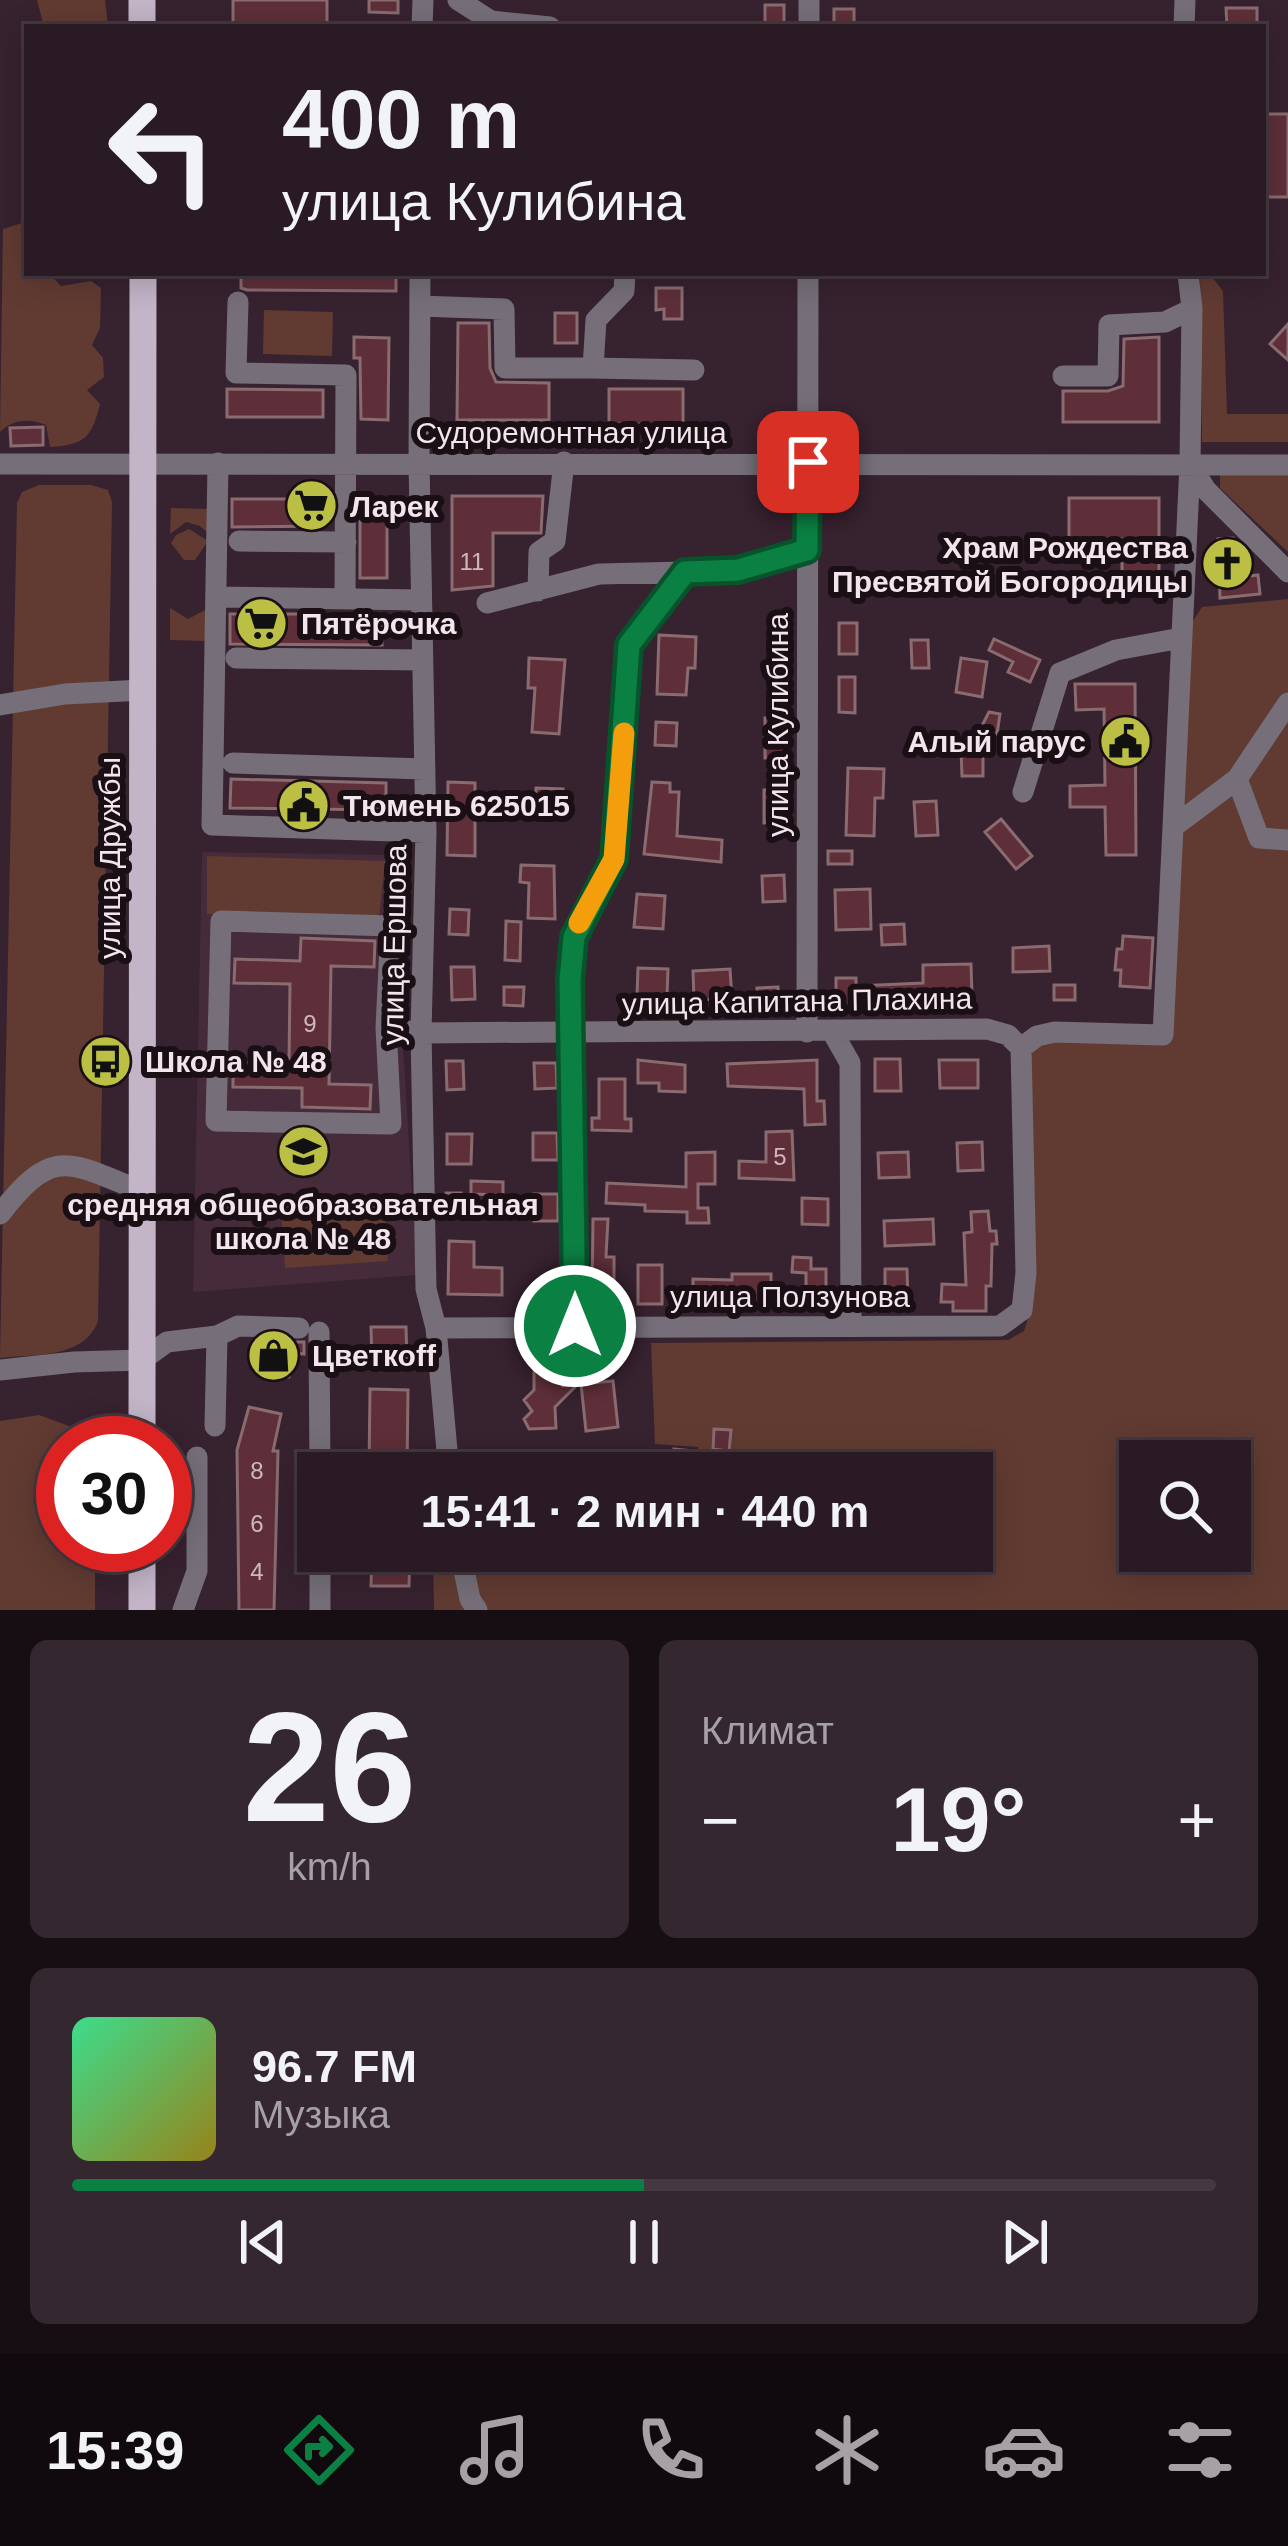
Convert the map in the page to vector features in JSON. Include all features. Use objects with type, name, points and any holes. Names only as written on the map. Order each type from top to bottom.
[{"type":"main road","name":"улица Дружбы","points":[[142,1416],[143,276]]},
{"type":"main road","points":[[142,1572],[142,1610]]},
{"type":"street","points":[[458,0],[487,24],[536,24]]},
{"type":"street","name":"улица Ершова","points":[[420,276],[426,832],[421,1034],[427,1289],[436,1328],[447,1452]]},
{"type":"street","points":[[593,368],[596,320],[625,291],[625,276]]},
{"type":"street","name":"улица Кулибина","points":[[807,1032],[808,276]]},
{"type":"street","points":[[1021,1048],[1037,1036],[1054,1032],[1163,1035],[1190,464],[1188,276]]},
{"type":"street","points":[[238,302],[236,373],[346,375],[345,599]]},
{"type":"street","points":[[420,305],[504,309],[505,368],[694,370]]},
{"type":"street","points":[[1063,376],[1108,376],[1109,325],[1165,322],[1192,309]]},
{"type":"street","points":[[538,591],[539,552],[555,541],[564,462]]},
{"type":"street","points":[[218,463],[212,825],[426,832]]},
{"type":"street","name":"Судоремонтная улица","points":[[0,464],[1288,465]]},
{"type":"street","points":[[1190,464],[1206,490],[1288,572]]},
{"type":"street","points":[[239,541],[346,542]]},
{"type":"street","points":[[487,603],[599,574],[738,570],[807,550]]},
{"type":"street","points":[[575,1326],[570,1035],[574,937],[614,859],[629,645],[685,572]]},
{"type":"street","points":[[216,597],[422,600]]},
{"type":"street","points":[[1023,791],[1060,673],[1116,650],[1181,638]]},
{"type":"street","points":[[236,658],[422,660]]},
{"type":"street","points":[[0,705],[65,694],[142,690]]},
{"type":"street","points":[[1173,827],[1238,779],[1288,703]]},
{"type":"street","points":[[233,764],[424,769]]},
{"type":"street","points":[[1238,779],[1259,838],[1288,840]]},
{"type":"street","points":[[221,921],[391,926],[386,1028],[391,1124],[216,1121],[221,921]]},
{"type":"street","name":"улица Капитана Плахина","points":[[386,1028],[421,1034],[570,1035],[987,1029],[1008,1035],[1021,1048]]},
{"type":"street","points":[[833,1033],[850,1063],[851,1326]]},
{"type":"street","name":"улица Ползунова","points":[[436,1328],[1000,1327],[1022,1310],[1026,1273],[1021,1048]]},
{"type":"street","points":[[0,1214],[23,1184],[50,1166],[70,1166],[141,1191]]},
{"type":"street","points":[[0,1370],[142,1360],[167,1342],[217,1336],[238,1326],[309,1330],[318,1452]]},
{"type":"street","points":[[215,1426],[217,1336]]},
{"type":"street","points":[[183,1610],[197,1571],[197,1457]]},
{"type":"street","points":[[320,1572],[320,1610]]},
{"type":"street","points":[[464,1572],[477,1610]]},
{"type":"shaded area","points":[[37,0],[105,0],[108,24],[43,24]]},
{"type":"shaded area","points":[[24,222],[24,276],[52,276],[61,286],[91,281],[101,288],[100,328],[92,345],[103,358],[104,377],[87,390],[100,404],[94,424],[79,441],[50,447],[46,425],[33,421],[16,422],[0,432],[3,229]]},
{"type":"shaded area","points":[[1200,276],[1211,276],[1223,291],[1227,414],[1288,414],[1288,442],[1202,442]]},
{"type":"shaded area","points":[[264,310],[333,312],[332,356],[263,354]]},
{"type":"shaded area","points":[[1220,472],[1288,475],[1288,552],[1220,488]]},
{"type":"shaded area","points":[[39,485],[91,485],[108,490],[112,502],[98,1321],[82,1342],[70,1348],[0,1358],[17,503],[22,492]]},
{"type":"shaded area","points":[[171,508],[208,509],[208,533],[186,522],[170,534]]},
{"type":"shaded area","points":[[189,529],[208,541],[195,560],[184,560],[171,543]]},
{"type":"shaded area","points":[[1288,599],[1288,1610],[434,1610],[433,1572],[993,1572],[993,1452],[698,1452],[698,1447],[655,1444],[651,1343],[1008,1340],[1024,1331],[1029,1315],[1026,1050],[1036,1042],[1157,1041],[1175,649],[1202,607]]},
{"type":"shaded area","points":[[170,608],[188,619],[207,609],[207,641],[170,640]]},
{"type":"shaded area","name":"средняя общеобразовательная школа № 48","points":[[202,852],[392,855],[391,902],[406,903],[402,1030],[417,1275],[193,1292]]},
{"type":"shaded area","points":[[207,856],[385,861],[379,918],[207,914]]},
{"type":"shaded area","points":[[384,1204],[388,1261],[285,1268],[281,1211]]},
{"type":"shaded area","points":[[39,1415],[42,1416],[36,1416],[36,1572],[95,1572],[95,1610],[0,1610],[0,1421]]},
{"type":"building","points":[[233,0],[327,0],[327,24],[233,24]]},
{"type":"building","points":[[369,0],[398,0],[398,13],[369,12]]},
{"type":"building","points":[[765,5],[784,5],[784,24],[765,24]]},
{"type":"building","points":[[1226,8],[1257,8],[1257,24],[1227,24]]},
{"type":"building","points":[[834,9],[854,9],[854,24],[834,24]]},
{"type":"building","points":[[1266,114],[1288,114],[1288,197],[1266,197]]},
{"type":"building","points":[[241,276],[396,276],[396,291],[241,288]]},
{"type":"building","points":[[656,288],[682,288],[682,319],[664,319],[664,309],[656,310]]},
{"type":"building","points":[[555,313],[577,313],[577,343],[555,343]]},
{"type":"building","points":[[458,323],[489,323],[490,368],[496,382],[549,383],[549,420],[457,420]]},
{"type":"building","points":[[1288,324],[1288,360],[1270,344]]},
{"type":"building","points":[[354,337],[389,338],[388,420],[361,419],[360,358],[354,358]]},
{"type":"building","points":[[1159,337],[1159,422],[1063,422],[1063,391],[1108,391],[1123,386],[1124,339]]},
{"type":"building","points":[[227,389],[323,390],[323,417],[227,417]]},
{"type":"building","points":[[609,389],[683,389],[683,424],[609,424]]},
{"type":"building","points":[[43,427],[43,445],[11,446],[10,428]]},
{"type":"building","points":[[452,496],[543,496],[541,533],[493,533],[493,586],[452,590]]},
{"type":"building","points":[[360,498],[387,498],[387,578],[360,578]]},
{"type":"building","points":[[1069,498],[1159,498],[1159,593],[1122,593],[1122,539],[1069,539]]},
{"type":"building","points":[[232,499],[325,499],[325,526],[232,527]]},
{"type":"building","name":"Храм Рождества Пресвятой Богородицы","points":[[1233,538],[1239,577],[1258,575],[1260,594],[1220,598],[1218,539]]},
{"type":"building","points":[[230,614],[382,614],[382,645],[230,644]]},
{"type":"building","points":[[839,623],[857,623],[857,654],[839,654]]},
{"type":"building","points":[[659,635],[696,637],[695,668],[688,668],[686,695],[657,694]]},
{"type":"building","points":[[994,639],[1040,660],[1030,682],[1008,672],[1013,662],[989,650]]},
{"type":"building","points":[[911,640],[928,640],[929,668],[912,668]]},
{"type":"building","points":[[529,658],[565,660],[559,734],[532,732],[535,688],[528,688]]},
{"type":"building","points":[[961,658],[987,662],[982,697],[956,692]]},
{"type":"building","points":[[839,677],[855,677],[855,713],[839,712]]},
{"type":"building","points":[[1075,684],[1135,684],[1136,855],[1106,855],[1105,807],[1070,807],[1070,786],[1105,785],[1104,709],[1076,710]]},
{"type":"building","points":[[989,712],[1000,714],[997,734],[983,732],[983,776],[962,776],[961,749],[970,749]]},
{"type":"building","points":[[765,718],[783,718],[783,758],[765,758]]},
{"type":"building","points":[[656,722],[677,723],[676,746],[655,745]]},
{"type":"building","points":[[848,768],[884,769],[883,798],[875,798],[874,836],[846,835]]},
{"type":"building","points":[[231,779],[386,783],[386,810],[230,808]]},
{"type":"building","points":[[448,782],[475,783],[475,856],[447,855]]},
{"type":"building","points":[[652,782],[670,783],[670,792],[679,792],[677,836],[722,840],[721,862],[644,854]]},
{"type":"building","points":[[536,788],[563,789],[561,819],[535,818]]},
{"type":"building","points":[[764,790],[783,790],[783,822],[764,823]]},
{"type":"building","points":[[936,801],[938,835],[916,836],[914,802]]},
{"type":"building","points":[[1001,819],[1032,856],[1016,869],[985,832]]},
{"type":"building","points":[[828,851],[852,851],[852,864],[828,864]]},
{"type":"building","points":[[521,865],[554,866],[555,919],[528,918],[529,883],[520,882]]},
{"type":"building","points":[[784,875],[785,901],[763,902],[762,876]]},
{"type":"building","points":[[870,889],[871,929],[836,930],[835,890]]},
{"type":"building","points":[[637,894],[665,896],[663,929],[634,927]]},
{"type":"building","points":[[450,909],[469,910],[468,935],[449,934]]},
{"type":"building","points":[[506,921],[521,922],[520,961],[505,960]]},
{"type":"building","points":[[904,924],[905,944],[882,945],[881,925]]},
{"type":"building","points":[[1123,936],[1153,938],[1150,988],[1120,986],[1121,970],[1115,970]]},
{"type":"building","points":[[301,938],[375,941],[374,967],[331,966],[329,1084],[371,1085],[370,1109],[302,1107],[302,1088],[233,1087],[233,1062],[289,1063],[290,984],[234,983],[235,959],[300,961]]},
{"type":"building","points":[[1049,946],[1050,971],[1013,972],[1013,948]]},
{"type":"building","points":[[971,964],[972,996],[905,997],[905,1004],[836,1008],[836,978],[856,978],[856,986],[923,983],[923,965]]},
{"type":"building","points":[[451,967],[474,967],[475,999],[452,1000]]},
{"type":"building","points":[[638,968],[668,969],[667,996],[637,995]]},
{"type":"building","points":[[730,969],[732,999],[694,1000],[693,971]]},
{"type":"building","points":[[1054,985],[1075,985],[1075,1000],[1054,1000]]},
{"type":"building","points":[[504,987],[524,987],[523,1006],[504,1005]]},
{"type":"building","points":[[778,987],[779,1006],[758,1007],[757,988]]},
{"type":"building","points":[[875,1059],[900,1059],[901,1091],[875,1091]]},
{"type":"building","points":[[638,1060],[685,1065],[685,1092],[659,1091],[659,1083],[638,1083]]},
{"type":"building","points":[[817,1060],[817,1101],[824,1101],[825,1124],[805,1125],[804,1089],[728,1086],[727,1064]]},
{"type":"building","points":[[939,1060],[978,1060],[978,1088],[940,1088]]},
{"type":"building","points":[[446,1061],[463,1061],[464,1089],[447,1090]]},
{"type":"building","points":[[534,1063],[556,1063],[557,1088],[535,1089]]},
{"type":"building","points":[[599,1079],[625,1079],[625,1119],[631,1119],[631,1131],[592,1130],[592,1118],[599,1118]]},
{"type":"building","points":[[792,1131],[794,1180],[739,1178],[739,1161],[766,1162],[766,1132]]},
{"type":"building","points":[[533,1133],[557,1133],[558,1160],[533,1160]]},
{"type":"building","points":[[447,1134],[472,1134],[471,1164],[447,1164]]},
{"type":"building","points":[[982,1142],[983,1170],[958,1171],[957,1143]]},
{"type":"building","points":[[715,1152],[715,1184],[698,1184],[698,1208],[708,1208],[709,1223],[687,1223],[687,1212],[645,1211],[645,1205],[606,1203],[607,1183],[686,1187],[686,1153]]},
{"type":"building","points":[[908,1152],[909,1177],[879,1178],[878,1153]]},
{"type":"building","points":[[471,1181],[503,1182],[503,1195],[471,1194]]},
{"type":"building","points":[[446,1193],[461,1193],[461,1215],[445,1215]]},
{"type":"building","points":[[534,1194],[558,1194],[558,1221],[534,1221]]},
{"type":"building","points":[[802,1198],[828,1199],[828,1225],[802,1224]]},
{"type":"building","points":[[988,1211],[997,1244],[992,1244],[986,1311],[953,1311],[953,1302],[941,1302],[942,1284],[966,1285],[964,1233],[972,1232],[971,1212]]},
{"type":"building","points":[[593,1219],[608,1219],[606,1257],[614,1257],[614,1298],[592,1297]]},
{"type":"building","points":[[933,1219],[934,1244],[885,1246],[884,1221]]},
{"type":"building","points":[[449,1241],[474,1242],[474,1267],[502,1268],[502,1295],[448,1294]]},
{"type":"building","points":[[793,1257],[811,1258],[811,1269],[826,1269],[826,1308],[806,1308],[806,1273],[792,1272]]},
{"type":"building","points":[[638,1265],[662,1265],[662,1304],[638,1304]]},
{"type":"building","points":[[885,1269],[907,1269],[908,1302],[885,1302]]},
{"type":"building","points":[[732,1274],[771,1274],[771,1304],[693,1303],[693,1279],[732,1280]]},
{"type":"building","points":[[371,1327],[406,1327],[407,1363],[372,1364]]},
{"type":"building","points":[[261,1342],[304,1342],[304,1354],[293,1353],[289,1377],[261,1377]]},
{"type":"building","points":[[534,1364],[563,1364],[563,1386],[577,1385],[555,1407],[556,1428],[529,1429],[524,1419],[532,1411],[524,1400],[534,1390]]},
{"type":"building","points":[[613,1381],[618,1427],[586,1431],[581,1384]]},
{"type":"building","points":[[370,1389],[408,1390],[407,1452],[369,1452]]},
{"type":"building","points":[[249,1407],[281,1414],[273,1451],[278,1451],[274,1610],[239,1610],[237,1450]]},
{"type":"building","points":[[714,1429],[731,1430],[729,1451],[713,1449]]},
{"type":"building","points":[[371,1572],[409,1572],[409,1586],[371,1586]]},
{"type":"slow traffic","points":[[579,923],[614,859],[624,733]]},
{"type":"place","name":"Ларек","points":[[311,506]]},
{"type":"place","name":"Храм Рождества Пресвятой Богородицы","points":[[1227,564]]},
{"type":"place","name":"Пятёрочка","points":[[262,623]]},
{"type":"place","name":"Алый парус","points":[[1125,741]]},
{"type":"place","name":"Тюмень 625015","points":[[304,805]]},
{"type":"place","name":"Школа № 48","points":[[106,1061]]},
{"type":"place","name":"средняя общеобразовательная школа № 48","points":[[303,1152]]},
{"type":"place","name":"Цветкоff","points":[[273,1355]]},
{"type":"route","points":[[575,1326],[570,980],[574,937],[614,859],[629,645],[685,572],[738,570],[807,550],[808,462]]}]
